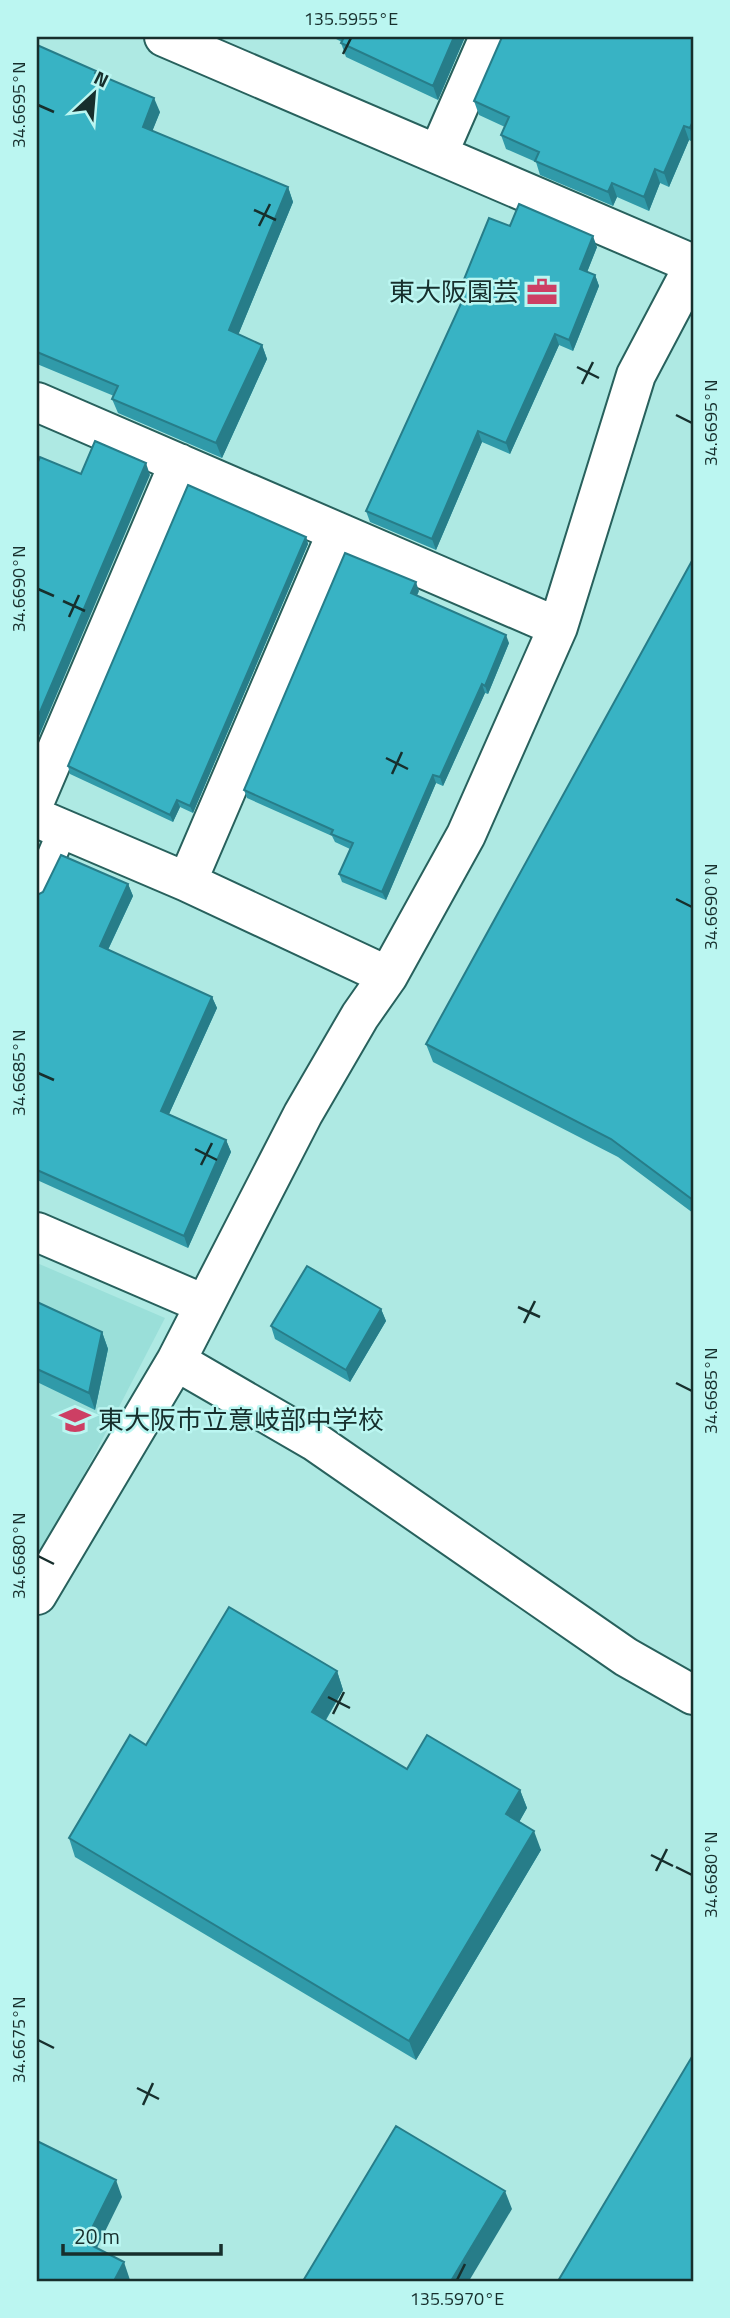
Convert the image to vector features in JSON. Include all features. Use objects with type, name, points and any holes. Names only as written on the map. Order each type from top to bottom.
[{"type":"street","points":[[37,1595],[176,1361],[303,1114],[360,1016],[388,976],[466,835],[558,627],[636,375],[693,266],[164,37]]},
{"type":"street","points":[[438,154],[489,37]]},
{"type":"street","points":[[37,402],[558,627]]},
{"type":"street","points":[[37,796],[179,463]]},
{"type":"street","points":[[187,882],[337,532]]},
{"type":"street","points":[[50,824],[187,882],[388,976]]},
{"type":"street","points":[[37,1232],[204,1304]]},
{"type":"street","points":[[176,1361],[314,1441],[626,1657],[693,1695]]},
{"type":"lane","points":[[37,891],[50,824]]},
{"type":"shaded area","name":"東大阪市立意岐部中学校","points":[[37,1263],[165,1318],[60,1521],[37,1555]]},
{"type":"building","points":[[344,37],[454,37],[433,86],[341,43]]},
{"type":"building","points":[[502,37],[693,37],[693,121],[690,128],[684,126],[664,173],[655,169],[644,197],[612,183],[608,192],[535,161],[539,152],[501,135],[509,117],[474,101]]},
{"type":"building","points":[[37,45],[154,98],[143,127],[288,187],[229,330],[262,345],[216,443],[112,399],[118,386],[37,352]]},
{"type":"building","points":[[519,204],[593,236],[580,269],[595,275],[569,340],[555,334],[506,443],[478,431],[432,539],[366,511],[464,297],[458,294],[489,218],[510,226]]},
{"type":"building","points":[[95,441],[146,463],[37,719],[37,464],[40,457],[81,474]]},
{"type":"building","points":[[188,485],[306,537],[190,806],[177,800],[170,815],[68,766]]},
{"type":"building","points":[[345,553],[416,582],[411,593],[506,635],[485,686],[482,684],[440,777],[433,775],[382,892],[339,874],[353,843],[331,834],[333,830],[244,790]]},
{"type":"building","points":[[693,559],[693,1200],[611,1139],[426,1044]]},
{"type":"building","points":[[61,855],[128,884],[100,946],[212,997],[161,1111],[226,1140],[184,1236],[37,1170],[37,895],[43,892]]},
{"type":"building","points":[[307,1266],[381,1309],[346,1370],[271,1326]]},
{"type":"building","points":[[37,1302],[102,1332],[89,1393],[37,1369]]},
{"type":"building","points":[[229,1607],[337,1671],[312,1712],[407,1769],[427,1735],[520,1790],[506,1814],[534,1831],[409,2041],[69,1838],[130,1735],[146,1745]]},
{"type":"building","points":[[693,2055],[693,2281],[558,2281]]},
{"type":"building","points":[[396,2126],[505,2191],[451,2281],[303,2281]]},
{"type":"building","points":[[37,2141],[116,2180],[85,2242],[124,2262],[114,2281],[37,2281]]},
{"type":"place","name":"東大阪園芸","points":[[542,292]]},
{"type":"place","name":"東大阪市立意岐部中学校","points":[[75,1420]]}]
